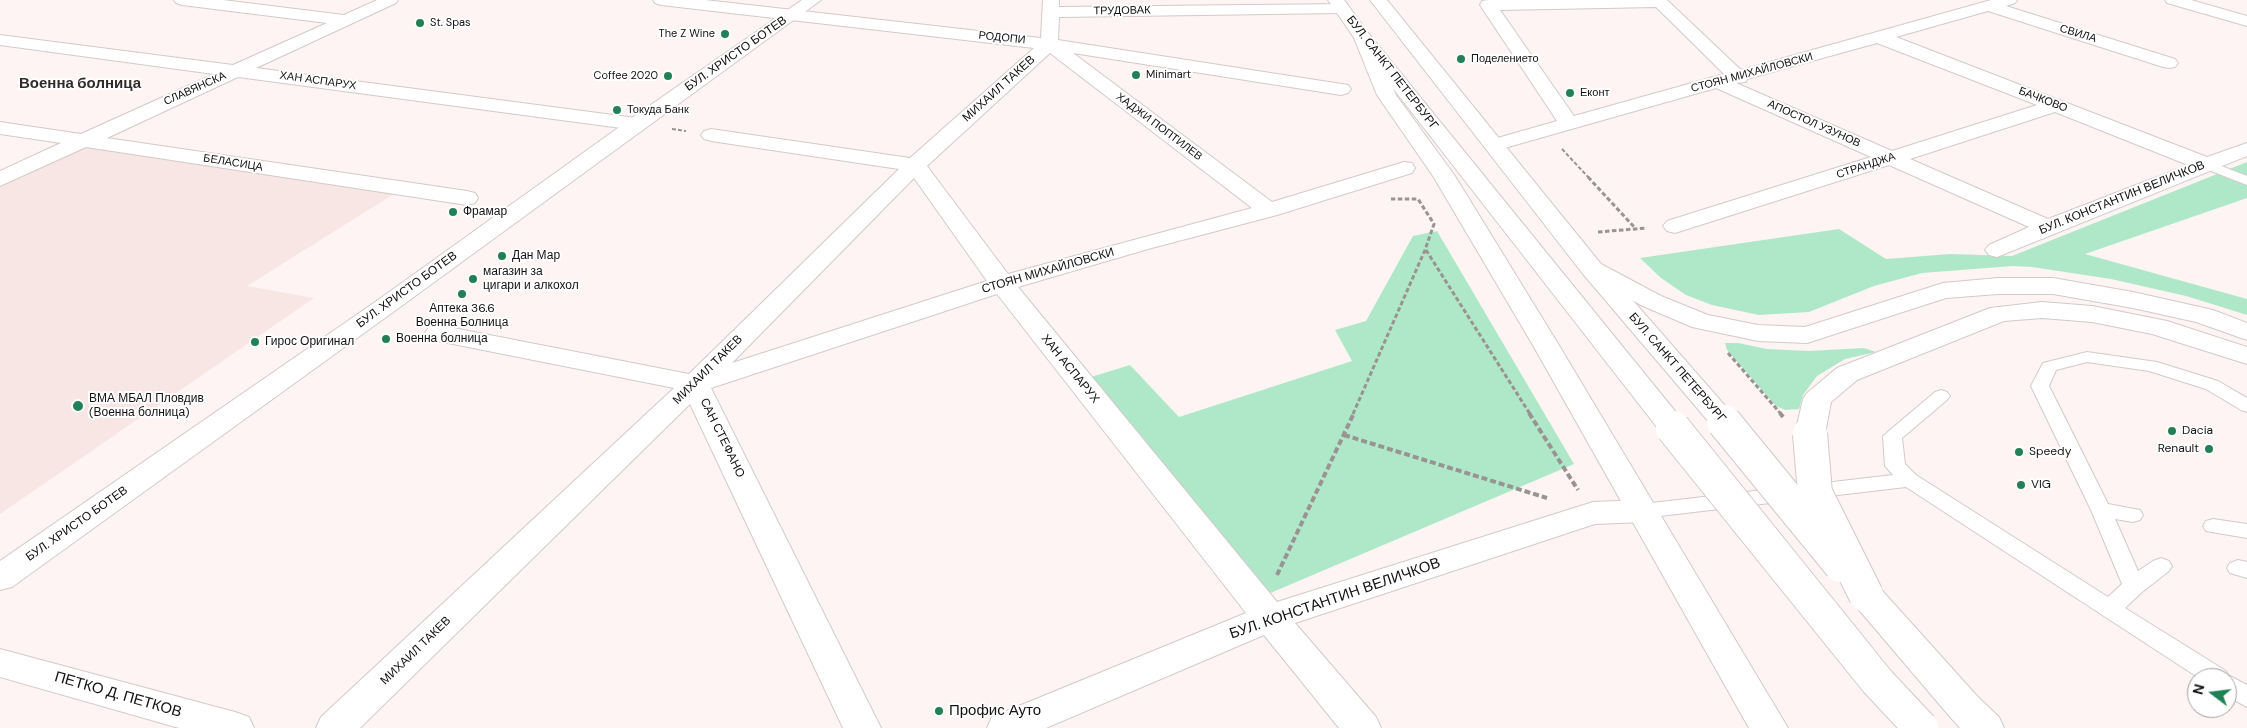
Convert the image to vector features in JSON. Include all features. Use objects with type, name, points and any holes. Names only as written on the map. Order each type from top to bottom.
[{"type":"street","points":[[182,0],[347,20]]},
{"type":"street","name":"СЛАВЯНСКА","points":[[0,179],[390,0]]},
{"type":"street","name":"РОДОПИ","points":[[661,0],[1049,44],[1341,89]]},
{"type":"street","name":"БУЛ. ХРИСТО БОТЕВ","points":[[0,578],[387,305],[636,124],[813,0]]},
{"type":"street","name":"БУЛ. САНКТ ПЕТЕРБУРГ","points":[[1378,0],[1592,269],[1724,422],[1866,595],[1964,707],[1986,728]]},
{"type":"street","name":"СТОЯН МИХАЙЛОВСКИ","points":[[1494,145],[2009,0]]},
{"type":"street","points":[[2173,0],[2247,21]]},
{"type":"street","points":[[1569,124],[1488,5],[1660,2],[1729,80]]},
{"type":"street","name":"БУЛ. САНКТ ПЕТЕРБУРГ","points":[[1338,4],[1673,428],[1878,681],[1921,728]]},
{"type":"street","name":"ТРУДОВАК","points":[[1051,6],[1338,4]]},
{"type":"street","points":[[1049,44],[1051,6]]},
{"type":"street","name":"СВИЛА","points":[[1988,6],[2169,63]]},
{"type":"street","name":"БАЧКОВО","points":[[1878,37],[2206,164]]},
{"type":"street","points":[[1363,38],[1387,95],[1444,176],[1643,511],[1769,728]]},
{"type":"street","name":"ХАН АСПАРУХ","points":[[0,40],[636,124]]},
{"type":"street","name":"МИХАИЛ ТАКЕВ","points":[[336,728],[695,384],[915,165],[1049,44]]},
{"type":"street","name":"ХАДЖИ ПОПТИЛЕВ","points":[[1049,44],[1269,210]]},
{"type":"street","name":"АПОСТОЛ УЗУНОВ","points":[[1729,80],[1890,158],[2048,227]]},
{"type":"street","name":"СТРАНДЖА","points":[[1675,226],[2058,106]]},
{"type":"street","name":"БЕЛАСИЦА","points":[[0,128],[467,198]]},
{"type":"street","points":[[711,135],[915,165]]},
{"type":"street","name":"БУЛ. КОНСТАНТИН ВЕЛИЧКОВ","points":[[1997,250],[2048,227],[2247,149]]},
{"type":"street","name":"ХАН АСПАРУХ","points":[[915,165],[1002,284],[1270,618],[1362,728]]},
{"type":"street","name":"СТОЯН МИХАЙЛОВСКИ","points":[[695,384],[1002,284],[1140,244],[1269,210],[1404,168]]},
{"type":"street","points":[[1592,269],[1652,301],[1701,321],[1758,332],[1807,335],[1943,292],[1998,286],[2053,286],[2133,300],[2204,316],[2247,332]]},
{"type":"street","points":[[1866,595],[1815,493],[1798,427],[1817,399],[1847,374],[1999,314],[2042,310],[2092,314],[2158,327],[2247,356]]},
{"type":"street","name":"САН СТЕФАНО","points":[[438,333],[695,384],[862,728]]},
{"type":"street","name":"БУЛ. КОНСТАНТИН ВЕЛИЧКОВ","points":[[1006,728],[1270,618],[1593,513],[1643,511]]},
{"type":"street","name":"ПЕТКО Д. ПЕТКОВ","points":[[0,663],[235,728]]},
{"type":"lane","points":[[2206,164],[2247,180]]},
{"type":"lane","points":[[2134,586],[2101,510],[2040,386],[2049,367],[2087,357],[2151,366],[2212,385],[2247,406]]},
{"type":"lane","points":[[1941,396],[1892,436],[1895,466],[1909,480],[2202,668]]},
{"type":"lane","points":[[1643,511],[1909,480]]},
{"type":"lane","points":[[2101,510],[2132,515]]},
{"type":"lane","points":[[2213,526],[2247,531]]},
{"type":"lane","points":[[2110,609],[2134,586],[2161,566]]},
{"type":"path","points":[[1565,235],[1636,229],[1572,159]]},
{"type":"path","points":[[1270,618],[1268,594],[1344,436],[1425,250],[1434,224],[1421,205]]},
{"type":"path","points":[[1425,250],[1593,513]]},
{"type":"path","points":[[1724,349],[1798,427]]},
{"type":"path","points":[[1344,436],[1593,513]]},
{"type":"shaded area","name":"ВМА МБАЛ Пловдив (Военна болница)","points":[[93,143],[397,192],[247,286],[314,298],[0,514],[0,187]]},
{"type":"green space","points":[[2247,162],[2247,198],[2085,254],[2247,299],[2247,315],[2186,296],[2111,279],[2032,267],[2013,266],[1922,273],[1874,286],[1809,312],[1759,315],[1712,305],[1686,295],[1661,278],[1640,258],[1839,229],[1886,259],[1950,254],[2012,256]]},
{"type":"green space","points":[[1437,231],[1574,464],[1268,594],[1091,377],[1130,365],[1179,417],[1352,361],[1335,330],[1366,321],[1413,236]]},
{"type":"green space","points":[[1725,343],[1738,343],[1767,349],[1808,351],[1864,348],[1876,352],[1845,359],[1817,376],[1803,395],[1799,409],[1785,410],[1776,406],[1727,350]]},
{"type":"place","name":"St. Spas","points":[[420,23]]},
{"type":"place","name":"The Z Wine","points":[[725,34]]},
{"type":"place","name":"Поделението","points":[[1461,59]]},
{"type":"place","name":"Minimart","points":[[1136,75]]},
{"type":"place","name":"Coffee 2020","points":[[668,76]]},
{"type":"place","name":"Еконт","points":[[1570,93]]},
{"type":"place","name":"Токуда Банк","points":[[617,110]]},
{"type":"place","name":"Фрамар","points":[[453,212]]},
{"type":"place","name":"Дан Мар","points":[[502,256]]},
{"type":"place","name":"магазин за цигари и алкохол","points":[[473,279]]},
{"type":"place","name":"Аптека 36.6 Военна Болница","points":[[462,294]]},
{"type":"place","name":"Военна болница","points":[[386,339]]},
{"type":"place","name":"Гирос Оригинал","points":[[255,342]]},
{"type":"place","name":"ВМА МБАЛ Пловдив (Военна болница)","points":[[78,406]]},
{"type":"place","name":"Dacia","points":[[2172,431]]},
{"type":"place","name":"Renault","points":[[2209,449]]},
{"type":"place","name":"Speedy","points":[[2019,452]]},
{"type":"place","name":"VIG","points":[[2021,485]]},
{"type":"place","name":"Профис Ауто","points":[[939,711]]},
{"type":"district","name":"Военна болница","points":[[80,84]]}]
